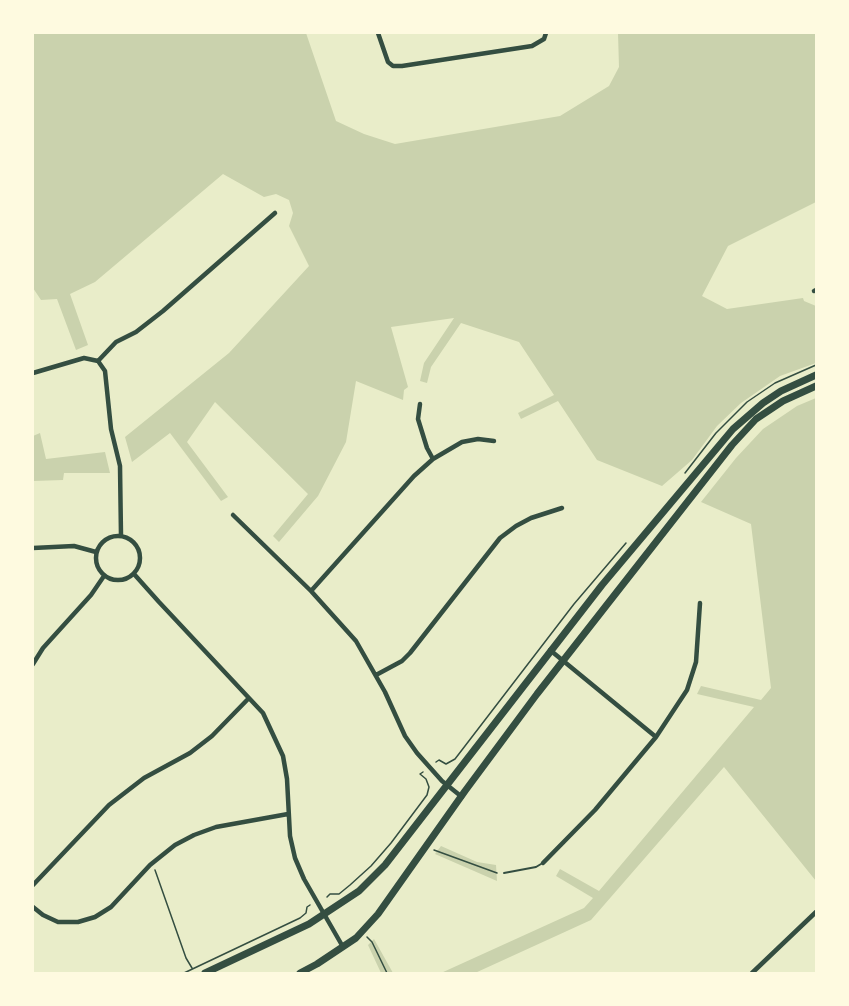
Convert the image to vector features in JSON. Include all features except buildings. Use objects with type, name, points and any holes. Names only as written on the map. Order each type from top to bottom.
[{"type":"main road","points":[[205,973],[326,915],[359,891],[385,865],[550,650],[733,429],[781,391],[816,375]]},
{"type":"main road","points":[[300,973],[343,947],[378,914],[563,661],[732,445],[756,419],[783,401],[816,386]]},
{"type":"street","points":[[378,33],[388,62],[393,66],[532,45],[544,39],[546,33]]},
{"type":"street","points":[[98,361],[116,342],[136,332],[163,311],[275,213]]},
{"type":"street","points":[[33,373],[84,358],[98,361],[105,371],[111,429],[120,466],[121,536]]},
{"type":"street","points":[[420,404],[418,419],[433,459]]},
{"type":"street","points":[[311,591],[414,476],[433,459],[462,442],[478,439],[494,441]]},
{"type":"street","points":[[376,675],[402,661],[410,653],[500,538],[531,518],[562,508]]},
{"type":"street","points":[[233,514],[311,591],[356,641],[376,675],[405,736],[426,765],[462,797]]},
{"type":"street","points":[[113,536],[129,539],[139,551],[140,559],[135,574],[120,581],[111,580],[104,576],[97,565],[96,552],[106,540],[113,536]]},
{"type":"street","points":[[33,548],[74,546],[96,552]]},
{"type":"street","points":[[135,574],[263,713],[283,756],[287,779],[290,837],[295,858],[304,879],[343,947]]},
{"type":"street","points":[[33,664],[43,648],[92,595],[104,576]]},
{"type":"street","points":[[543,863],[595,810],[656,737],[687,690],[696,662],[700,603]]},
{"type":"street","points":[[550,650],[656,737]]},
{"type":"street","points":[[33,885],[109,805],[144,778],[189,753],[212,736],[249,698]]},
{"type":"street","points":[[33,906],[43,915],[58,922],[78,922],[95,917],[111,907],[150,865],[174,845],[216,827],[288,814]]},
{"type":"street","points":[[752,973],[816,912]]},
{"type":"lane","points":[[504,873],[536,867],[543,863]]},
{"type":"path","points":[[327,897],[330,894],[339,894],[350,885],[371,866],[397,834],[429,791],[428,783],[420,774],[423,772]]},
{"type":"path","points":[[427,846],[493,872],[504,873]]},
{"type":"path","points":[[150,865],[157,873],[186,958],[192,968]]},
{"type":"path","points":[[184,973],[300,918],[310,905]]},
{"type":"path","points":[[362,931],[372,942],[387,973]]},
{"type":"green space","points":[[33,33],[306,33],[336,121],[364,134],[395,144],[560,116],[609,86],[619,67],[618,33],[816,33],[816,202],[728,246],[702,296],[727,309],[803,298],[804,301],[816,306],[816,363],[780,376],[741,403],[717,426],[692,460],[662,486],[597,460],[558,401],[521,419],[518,413],[554,395],[519,342],[461,323],[431,367],[427,383],[420,381],[424,363],[454,318],[391,327],[408,387],[404,390],[403,400],[356,381],[346,442],[318,496],[279,542],[273,536],[308,494],[215,402],[187,442],[228,497],[221,501],[170,433],[132,462],[125,437],[229,353],[309,266],[289,226],[293,213],[289,200],[276,194],[264,197],[223,174],[95,282],[70,294],[88,345],[76,350],[57,299],[41,300],[33,288]]},
{"type":"green space","points":[[816,398],[816,881],[724,767],[591,920],[475,973],[441,973],[584,908],[593,898],[556,876],[560,869],[599,891],[754,707],[697,694],[701,686],[761,700],[771,688],[751,524],[701,502],[736,458],[763,429],[797,406]]},
{"type":"green space","points":[[40,433],[46,459],[105,452],[110,473],[64,473],[63,480],[33,481],[33,436]]},
{"type":"green space","points":[[441,846],[477,862],[496,865],[497,881],[435,854]]},
{"type":"green space","points":[[374,939],[393,973],[381,973],[368,945]]}]
